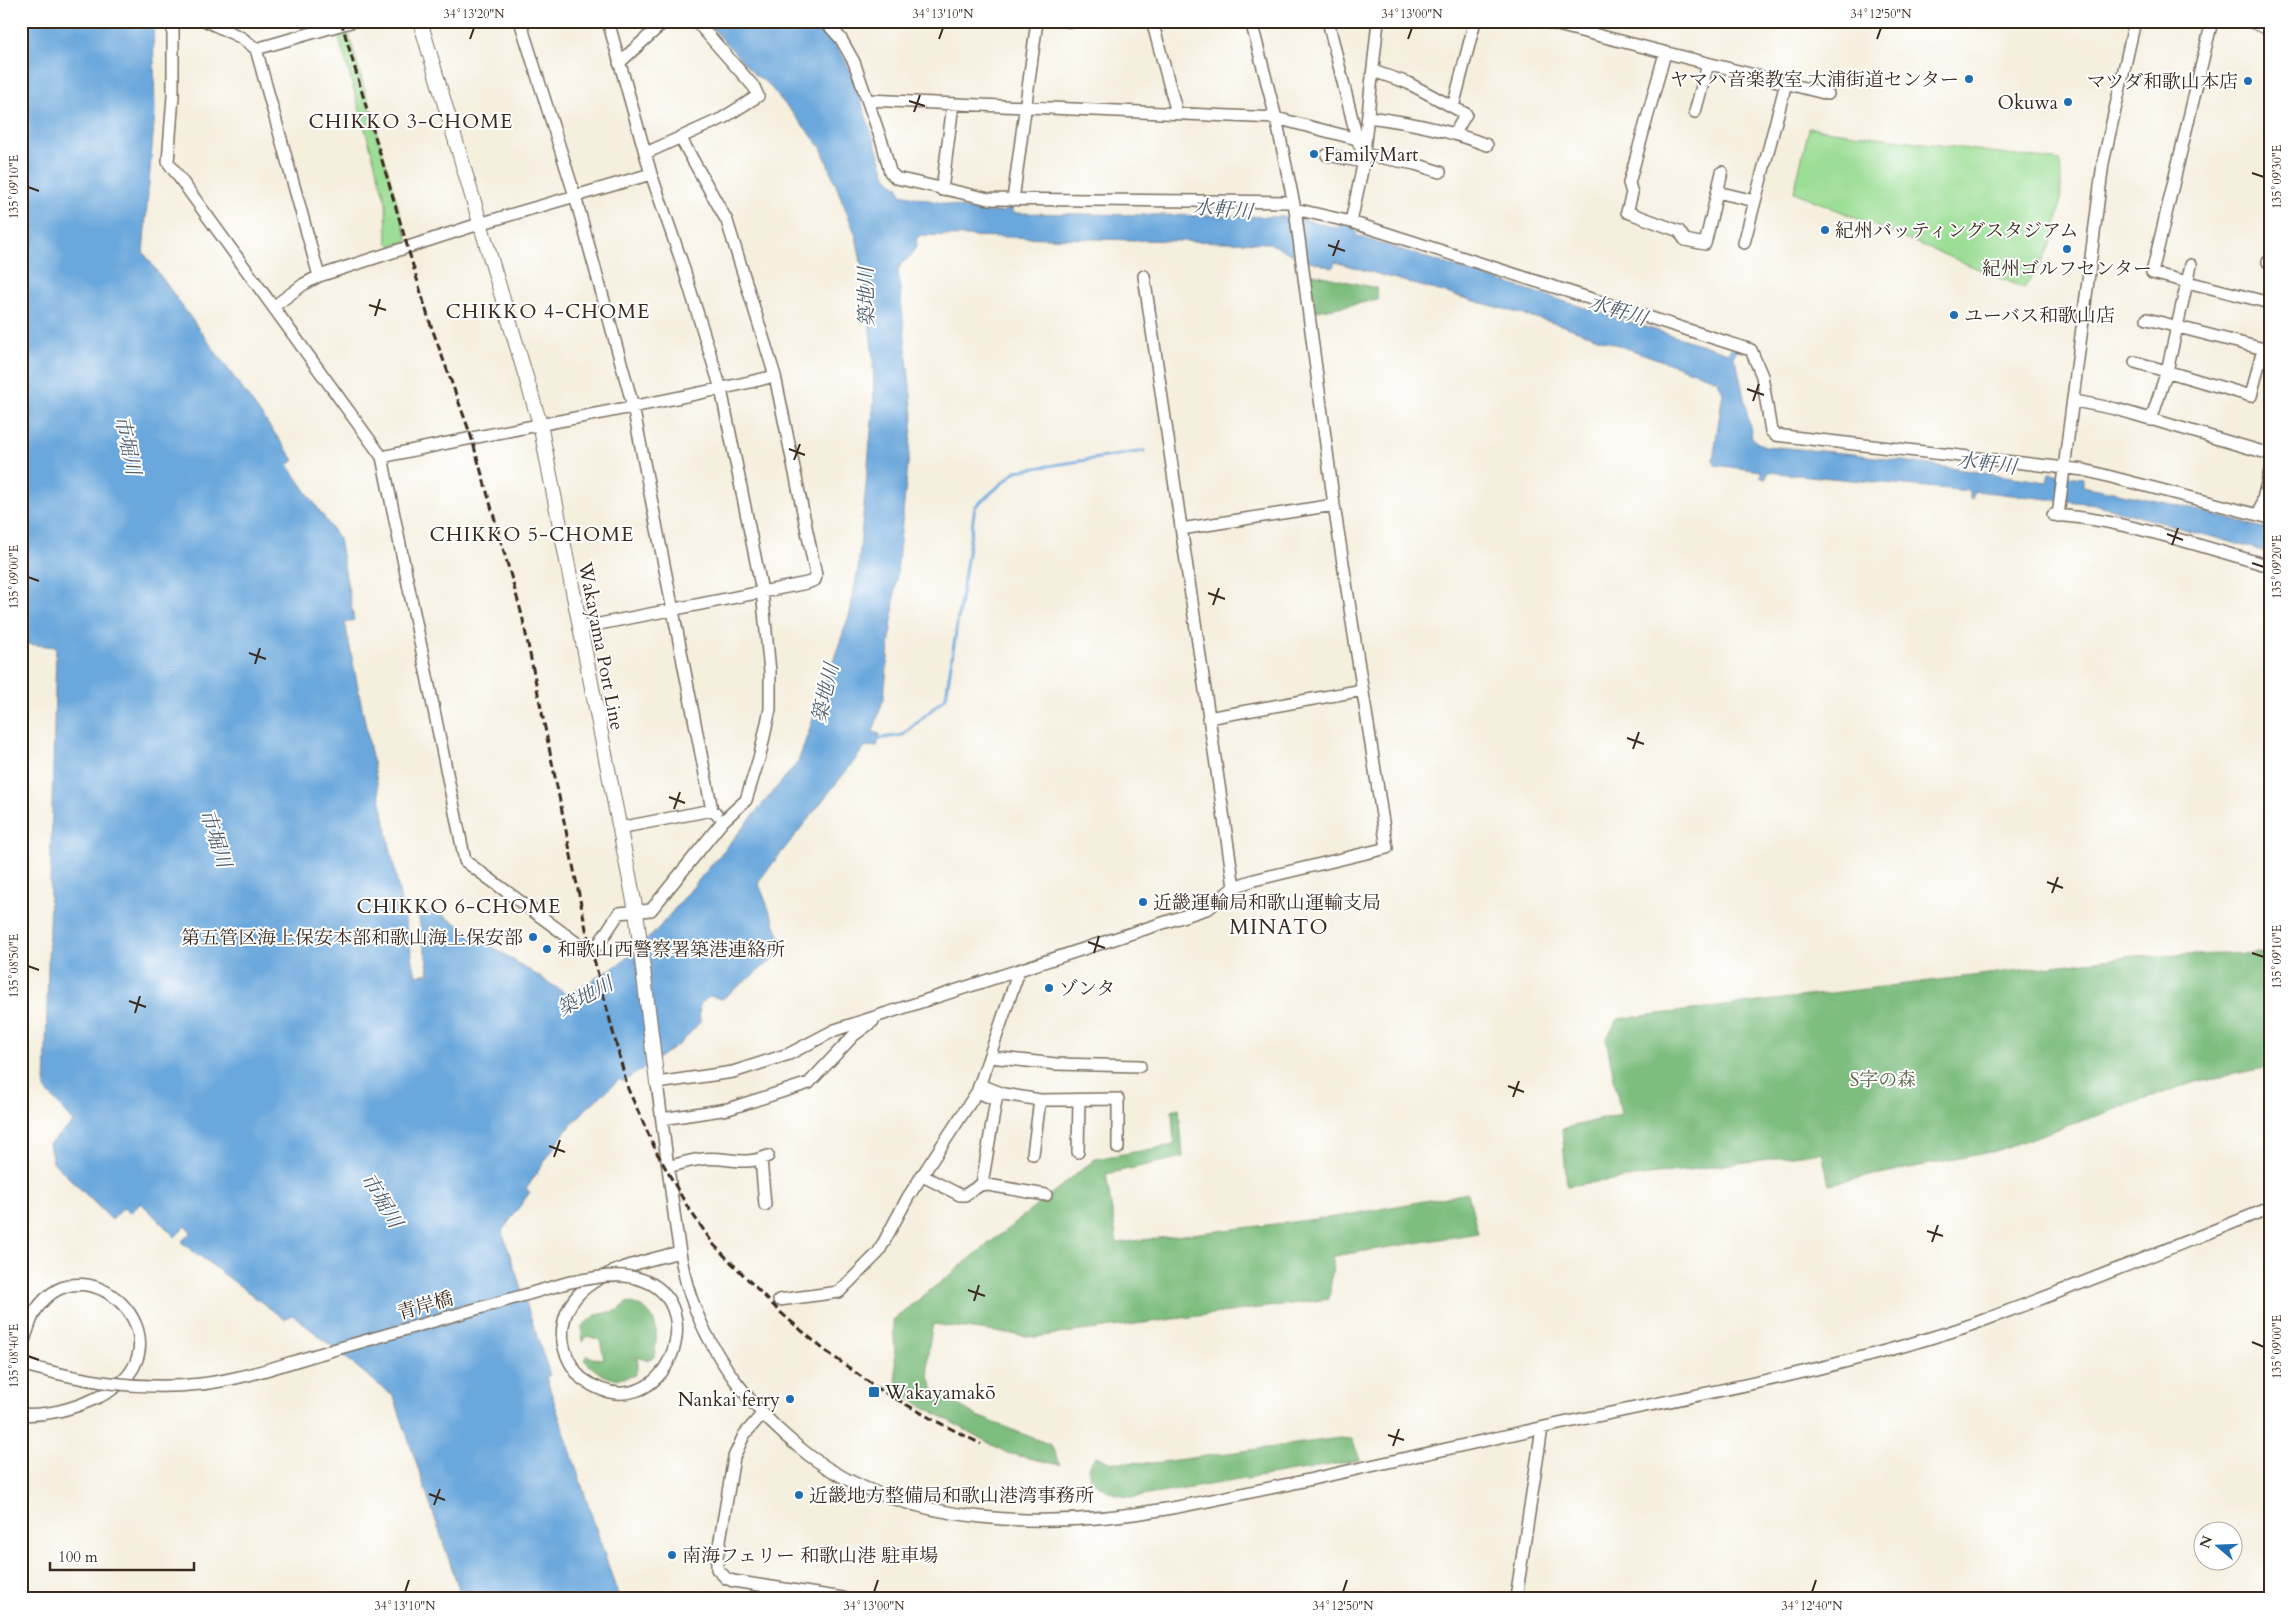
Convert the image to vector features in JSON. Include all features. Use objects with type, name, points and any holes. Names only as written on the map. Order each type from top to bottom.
[{"type":"main road","name":"Wakayama Port Line","points":[[420,21],[540,424],[636,911],[657,1083]]},
{"type":"main road","points":[[2252,21],[2270,28]]},
{"type":"street","points":[[173,21],[173,96],[168,162],[382,457],[465,861],[582,947],[598,945],[619,913],[651,910],[723,821],[746,800],[760,755],[770,709],[770,672],[762,591],[721,389],[681,260],[651,174],[608,21]]},
{"type":"street","points":[[206,21],[242,38],[256,49],[319,276]]},
{"type":"street","points":[[256,49],[329,25],[354,21]]},
{"type":"street","points":[[520,21],[575,196],[633,406],[712,810],[723,821]]},
{"type":"street","points":[[619,63],[665,21]]},
{"type":"street","points":[[646,154],[723,118],[758,96],[754,87],[696,21]]},
{"type":"street","points":[[825,21],[841,39],[854,62],[890,172],[896,178],[990,200],[1295,208],[1351,222],[1751,350],[1762,376],[1771,431],[1776,435],[2065,471],[2084,470],[2265,517],[2270,470]]},
{"type":"street","points":[[1013,200],[1027,107],[1037,21]]},
{"type":"street","points":[[1067,21],[1081,21]]},
{"type":"street","points":[[1152,21],[1176,113]]},
{"type":"street","points":[[1251,21],[1276,118],[1295,208],[1334,505],[1387,848],[1254,880],[1234,887],[1209,908],[835,1030],[789,1054],[733,1072],[657,1083],[679,1252],[692,1299],[711,1344],[729,1373],[763,1413],[793,1442],[818,1462],[845,1478],[884,1495],[945,1512],[1041,1519],[1098,1517],[1166,1509],[1837,1365],[1948,1333],[2081,1283],[2270,1208]]},
{"type":"street","points":[[1328,21],[1357,139],[1363,156]]},
{"type":"street","points":[[1351,222],[1363,156],[1378,21]]},
{"type":"street","points":[[1453,106],[1475,21]]},
{"type":"street","points":[[1542,21],[1665,54],[1828,94]]},
{"type":"street","points":[[2135,21],[2102,163],[2065,471],[2055,515],[2090,519],[2270,566]]},
{"type":"street","points":[[2212,21],[2152,274],[2270,303]]},
{"type":"street","points":[[1665,54],[1629,183],[1632,194],[1627,212],[1679,232],[1685,240],[1704,244],[1722,172]]},
{"type":"street","points":[[1695,112],[1708,64]]},
{"type":"street","points":[[1373,71],[1408,83],[1466,114],[1455,133]]},
{"type":"street","points":[[1744,243],[1786,83]]},
{"type":"street","points":[[868,100],[1276,118],[1357,139]]},
{"type":"street","points":[[942,190],[953,104]]},
{"type":"street","points":[[1368,117],[1455,133],[1487,145]]},
{"type":"street","points":[[579,628],[762,591],[807,584],[815,580],[816,575],[775,376],[727,222],[680,137]]},
{"type":"street","points":[[1327,155],[1363,156],[1415,164],[1440,172]]},
{"type":"street","points":[[273,307],[304,284],[319,276],[480,224],[651,174]]},
{"type":"street","points":[[1717,192],[1755,201]]},
{"type":"street","points":[[2151,420],[2167,371],[2191,265]]},
{"type":"street","points":[[1144,276],[1234,887]]},
{"type":"street","points":[[2136,362],[2251,396],[2266,349],[2147,319]]},
{"type":"street","points":[[382,457],[721,389],[775,376]]},
{"type":"street","points":[[2074,401],[2151,420],[2270,454]]},
{"type":"street","points":[[1181,530],[1334,505]]},
{"type":"street","points":[[1208,718],[1363,690]]},
{"type":"street","points":[[619,828],[712,810]]},
{"type":"street","points":[[778,1300],[842,1290],[878,1253],[922,1175],[978,1089],[1019,971]]},
{"type":"street","points":[[662,1120],[728,1109],[809,1083],[854,1034],[883,1015]]},
{"type":"street","points":[[990,1056],[1056,1064],[1140,1066]]},
{"type":"street","points":[[978,1089],[1040,1100],[1120,1100],[1118,1148]]},
{"type":"street","points":[[978,1089],[996,1100],[982,1184]]},
{"type":"street","points":[[1033,1154],[1040,1100]]},
{"type":"street","points":[[1078,1152],[1079,1100]]},
{"type":"street","points":[[668,1167],[702,1159],[735,1162],[765,1158],[765,1205]]},
{"type":"street","points":[[922,1175],[960,1195],[966,1195],[982,1184],[1046,1195]]},
{"type":"street","name":"青岸橋","points":[[21,1364],[75,1379],[109,1384],[166,1386],[202,1384],[266,1369],[570,1282],[622,1276],[643,1280],[660,1292],[672,1309],[676,1319],[677,1340],[670,1360],[657,1378],[642,1388],[618,1393],[601,1390],[581,1378],[569,1363],[562,1338],[564,1321],[575,1298],[587,1287],[618,1270],[679,1252]]},
{"type":"street","points":[[21,1349],[35,1311],[42,1302],[59,1290],[79,1285],[106,1290],[126,1306],[139,1330],[140,1345],[137,1360],[125,1380],[102,1396],[81,1405],[47,1413],[21,1414]]},
{"type":"street","points":[[763,1413],[744,1435],[734,1457],[717,1558],[717,1569],[726,1578],[733,1581],[843,1598]]},
{"type":"street","points":[[1516,1598],[1542,1428]]},
{"type":"green space","points":[[347,28],[408,241],[391,246],[387,242],[386,202],[337,31]]},
{"type":"green space","name":"紀州ゴルフセンター","points":[[1809,128],[2060,161],[2061,196],[2059,213],[2051,243],[2044,258],[2024,288],[1794,192]]},
{"type":"green space","points":[[1309,273],[1376,288],[1378,300],[1316,311]]},
{"type":"green space","name":"S字の森","points":[[2270,953],[2270,1067],[2195,1082],[1995,1151],[1829,1184],[1822,1152],[1567,1186],[1562,1129],[1621,1114],[1606,1039],[1618,1019],[2136,956]]},
{"type":"green space","points":[[1179,1108],[1183,1157],[1106,1174],[1117,1243],[1342,1216],[1468,1193],[1478,1233],[1334,1256],[1329,1299],[1035,1337],[933,1324],[928,1367],[931,1383],[935,1391],[977,1416],[1051,1445],[1060,1465],[1007,1453],[897,1392],[893,1320],[1095,1159],[1174,1145],[1172,1110]]},
{"type":"green space","points":[[626,1302],[645,1309],[654,1321],[656,1347],[654,1357],[646,1360],[637,1357],[638,1365],[635,1375],[619,1378],[607,1377],[596,1371],[584,1360],[588,1355],[592,1358],[604,1359],[600,1340],[587,1336],[583,1342],[582,1326],[596,1315],[620,1310]]},
{"type":"green space","points":[[1340,1438],[1352,1439],[1360,1460],[1136,1497],[1112,1493],[1091,1481],[1089,1474],[1090,1465],[1096,1456],[1110,1462],[1154,1463]]},
{"type":"water","points":[[21,21],[153,21],[155,112],[143,252],[294,460],[288,465],[339,539],[354,620],[345,623],[416,976],[429,973],[418,914],[435,910],[568,995],[621,963],[656,931],[798,762],[850,613],[858,569],[874,400],[873,358],[865,282],[856,236],[821,147],[767,83],[754,74],[706,21],[817,21],[842,55],[851,71],[886,176],[898,186],[901,194],[983,212],[1004,212],[1006,206],[1012,206],[1012,213],[1295,217],[1337,228],[1342,223],[1355,228],[1357,236],[1728,353],[1732,347],[1737,350],[1733,357],[1737,364],[1752,437],[1756,442],[1765,446],[1854,454],[2047,482],[2049,473],[2083,478],[2083,486],[2181,506],[2270,530],[2270,553],[2095,504],[1975,491],[1972,499],[1970,499],[1970,491],[1767,472],[1766,479],[1761,478],[1761,471],[1715,465],[1713,460],[1723,392],[1717,380],[1561,325],[1335,262],[1333,268],[1300,258],[1269,243],[920,235],[916,240],[917,245],[911,256],[901,264],[898,270],[913,416],[884,697],[873,732],[880,734],[877,747],[866,746],[758,882],[785,950],[722,999],[710,996],[699,1005],[700,1022],[681,1043],[623,1082],[620,1079],[587,1108],[564,1133],[526,1189],[530,1192],[502,1231],[550,1375],[546,1377],[619,1598],[462,1598],[394,1397],[293,1315],[284,1319],[181,1242],[191,1232],[186,1226],[175,1237],[141,1203],[130,1213],[123,1208],[112,1220],[53,1162],[49,1144],[74,1122],[45,1089],[56,647],[27,644],[21,444]]},
{"type":"waterway","points":[[875,739],[903,735],[946,697],[975,507],[1016,471],[1144,451]]},
{"type":"railway","points":[[341,21],[429,320],[471,436],[522,615],[586,929],[628,1089],[657,1153],[687,1206],[714,1245],[780,1312],[823,1349],[877,1388],[981,1444]]},
{"type":"place","name":"ヤマハ音楽教室 大浦街道センター","points":[[1969,79]]},
{"type":"place","name":"マツダ和歌山本店","points":[[2248,81]]},
{"type":"place","name":"Okuwa","points":[[2068,102]]},
{"type":"place","name":"FamilyMart","points":[[1314,154]]},
{"type":"place","name":"紀州バッティングスタジアム","points":[[1825,230]]},
{"type":"place","name":"紀州ゴルフセンター","points":[[2067,249]]},
{"type":"place","name":"ユーバス和歌山店","points":[[1954,315]]},
{"type":"place","name":"近畿運輸局和歌山運輸支局","points":[[1143,902]]},
{"type":"place","name":"第五管区海上保安本部和歌山海上保安部","points":[[533,937]]},
{"type":"place","name":"和歌山西警察署築港連絡所","points":[[547,949]]},
{"type":"place","name":"ゾンタ","points":[[1049,988]]},
{"type":"place","name":"Wakayamakō","points":[[874,1392]]},
{"type":"place","name":"Nankai ferry","points":[[790,1399]]},
{"type":"place","name":"近畿地方整備局和歌山港湾事務所","points":[[799,1495]]},
{"type":"place","name":"南海フェリー 和歌山港 駐車場","points":[[672,1555]]},
{"type":"district","name":"CHIKKO 3-CHOME","points":[[411,121]]},
{"type":"district","name":"CHIKKO 4-CHOME","points":[[548,311]]},
{"type":"district","name":"CHIKKO 5-CHOME","points":[[532,534]]},
{"type":"district","name":"CHIKKO 6-CHOME","points":[[459,906]]},
{"type":"district","name":"MINATO","points":[[1279,927]]},
{"type":"water label","name":"水軒川","points":[[1223,209]]},
{"type":"water label","name":"築地川","points":[[866,297]]},
{"type":"water label","name":"水軒川","points":[[1618,310]]},
{"type":"water label","name":"市堀川","points":[[128,445]]},
{"type":"water label","name":"水軒川","points":[[1987,463]]},
{"type":"water label","name":"築地川","points":[[825,693]]},
{"type":"water label","name":"市堀川","points":[[216,838]]},
{"type":"water label","name":"築地川","points":[[585,996]]},
{"type":"water label","name":"市堀川","points":[[382,1200]]}]
